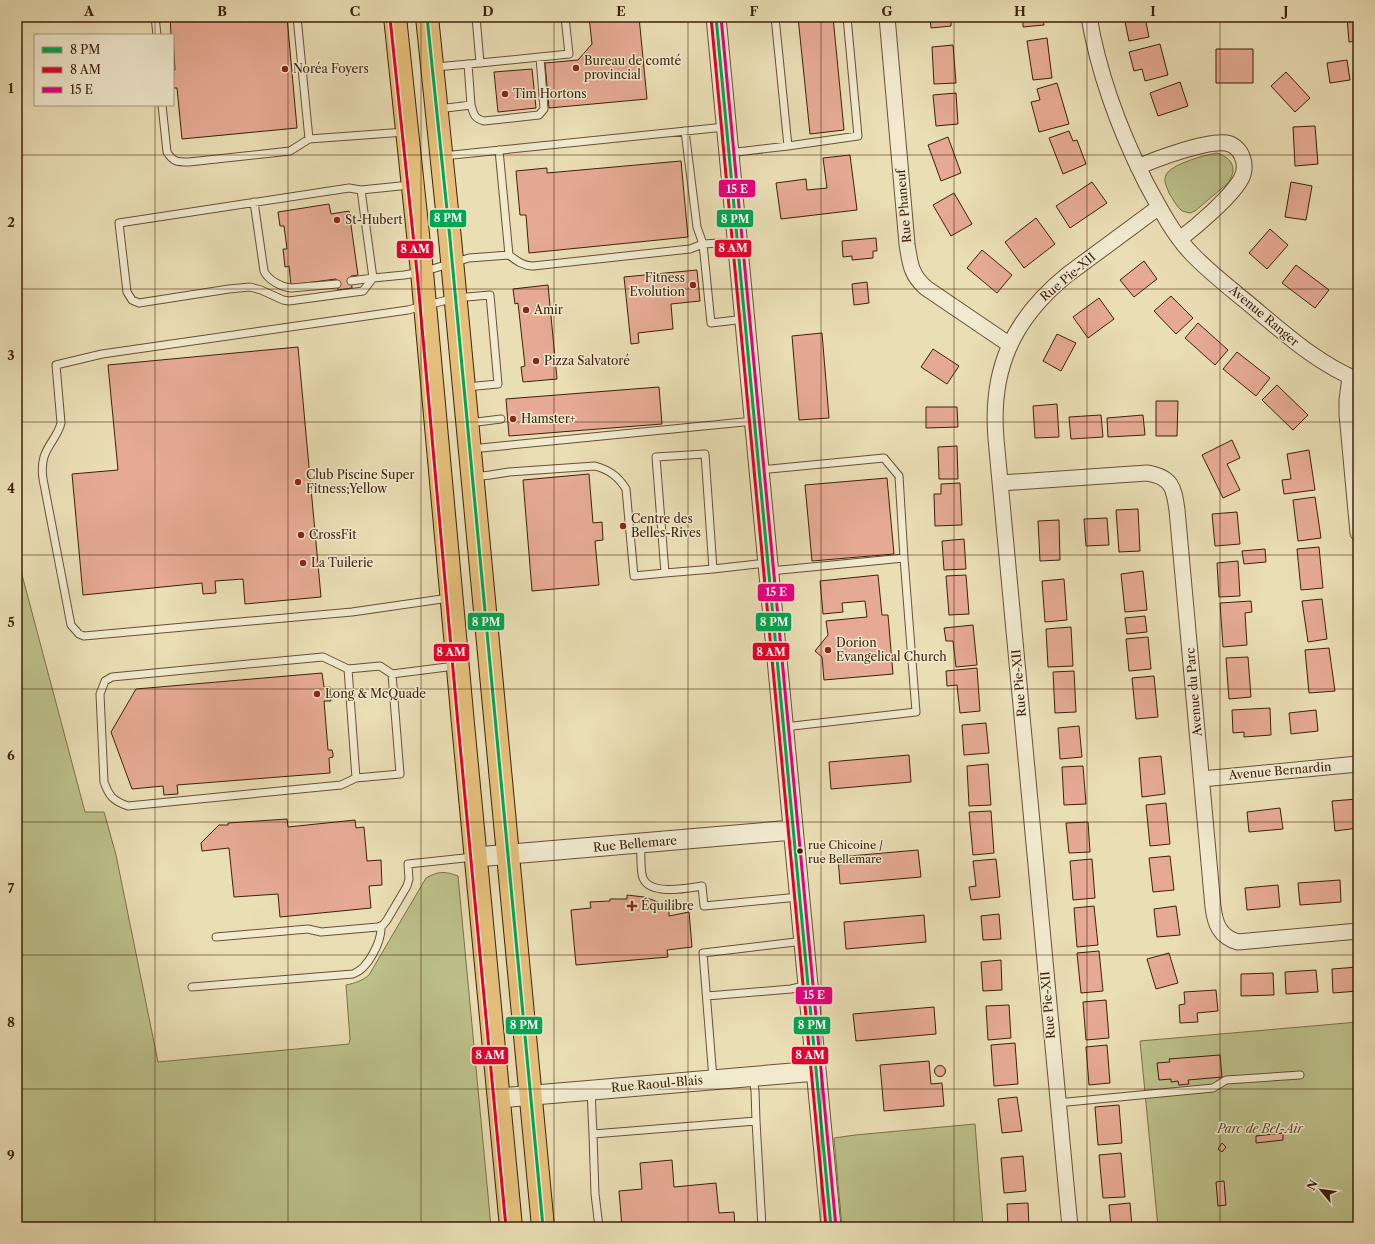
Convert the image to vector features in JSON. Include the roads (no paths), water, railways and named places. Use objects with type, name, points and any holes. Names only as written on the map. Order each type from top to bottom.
[{"type":"highway","points":[[395,17],[422,272],[451,598],[511,1227]]},
{"type":"highway","points":[[427,17],[464,388],[543,1227]]},
{"type":"street","points":[[716,17],[831,1227]]},
{"type":"street","name":"Rue Phaneuf","points":[[887,17],[907,244],[913,273],[919,282],[926,288],[1010,345]]},
{"type":"street","name":"Avenue Ranger","points":[[1088,17],[1109,98],[1138,167],[1159,207],[1180,239],[1191,253],[1212,273],[1278,329],[1318,359],[1354,378]]},
{"type":"street","points":[[1138,167],[1194,148],[1217,143],[1232,145],[1242,156],[1244,173],[1241,180],[1235,188],[1180,239]]},
{"type":"street","name":"Rue Pie-XII","points":[[1070,1227],[995,414],[1002,364],[1010,345],[1033,307],[1053,286],[1159,207]]},
{"type":"street","points":[[1354,378],[1347,400],[1346,414],[1358,533]]},
{"type":"street","name":"Avenue du Parc","points":[[1001,483],[1147,473],[1160,477],[1174,489],[1213,911],[1217,928],[1233,941],[1243,942],[1358,931]]},
{"type":"street","name":"Avenue Bernardin","points":[[1202,779],[1358,764]]},
{"type":"street","name":"Rue Bellemare","points":[[476,857],[793,830]]},
{"type":"street","name":"Rue Raoul-Blais","points":[[499,1098],[816,1071]]},
{"type":"lane","points":[[155,17],[157,34]]},
{"type":"lane","points":[[297,17],[309,139]]},
{"type":"lane","points":[[476,17],[480,63]]},
{"type":"lane","points":[[432,68],[569,54],[565,17]]},
{"type":"lane","points":[[775,17],[788,146]]},
{"type":"lane","points":[[729,153],[858,136],[847,17]]},
{"type":"lane","points":[[468,64],[471,105],[474,115],[478,119],[484,121],[539,115],[544,109],[540,57]]},
{"type":"lane","points":[[436,109],[471,105]]},
{"type":"lane","points":[[162,106],[167,152],[171,158],[178,162],[290,151],[309,139],[407,131]]},
{"type":"lane","points":[[441,156],[726,126]]},
{"type":"lane","points":[[686,131],[697,227],[703,244],[711,323],[745,319]]},
{"type":"lane","points":[[499,150],[509,255],[517,262],[533,266],[690,249],[703,244],[738,242]]},
{"type":"lane","points":[[361,190],[373,278],[364,291],[283,300],[261,290],[250,287],[139,302],[132,300],[127,292],[119,223],[349,188],[361,190],[413,184]]},
{"type":"lane","points":[[254,202],[264,271],[272,280],[291,288],[337,284]]},
{"type":"lane","points":[[351,282],[422,272],[469,258],[509,255]]},
{"type":"lane","points":[[451,598],[346,612],[84,636],[74,630],[71,625],[42,479],[42,468],[44,457],[59,430],[61,423],[56,364],[102,354],[408,310],[455,298],[490,295],[498,384],[464,388]]},
{"type":"lane","points":[[467,424],[501,419]]},
{"type":"lane","points":[[469,449],[754,420]]},
{"type":"lane","points":[[665,573],[656,457],[705,454],[713,569]]},
{"type":"lane","points":[[759,470],[884,458],[899,476],[916,712],[784,727]]},
{"type":"lane","points":[[472,477],[490,476],[509,472],[595,466],[603,468],[614,474],[621,480],[626,489],[634,576],[713,569],[904,558]]},
{"type":"lane","points":[[392,674],[400,774],[356,778],[341,785],[128,806],[113,799],[104,782],[100,694],[105,681],[112,677],[323,656],[348,669],[380,666],[392,674],[458,666]]},
{"type":"lane","points":[[348,669],[356,778]]},
{"type":"lane","points":[[641,843],[642,875],[645,882],[650,886],[661,889],[702,886],[704,906],[799,897]]},
{"type":"lane","points":[[216,937],[308,929],[322,932],[381,926],[387,920],[407,886],[408,864],[476,857]]},
{"type":"lane","points":[[192,987],[353,974],[359,972],[366,964],[379,942],[382,932],[381,926]]},
{"type":"lane","points":[[713,1079],[703,953],[804,941]]},
{"type":"lane","points":[[707,996],[808,985]]},
{"type":"lane","points":[[1058,1103],[1213,1088],[1226,1080],[1300,1074]]},
{"type":"lane","points":[[752,1076],[755,1091],[762,1227]]},
{"type":"lane","points":[[591,1090],[594,1134],[595,1194],[599,1227]]},
{"type":"lane","points":[[594,1134],[756,1121]]},
{"type":"place","name":"Bureau de comté provincial","points":[[576,68]]},
{"type":"place","name":"Noréa Foyers","points":[[285,69]]},
{"type":"place","name":"Tim Hortons","points":[[505,94]]},
{"type":"place","name":"St-Hubert","points":[[337,220]]},
{"type":"place","name":"Fitness Evolution","points":[[693,285]]},
{"type":"place","name":"Amir","points":[[526,310]]},
{"type":"place","name":"Pizza Salvatoré","points":[[536,361]]},
{"type":"place","name":"Hamster+","points":[[513,419]]},
{"type":"place","name":"Club Piscine Super Fitness;Yellow","points":[[298,482]]},
{"type":"place","name":"Centre des Belles-Rives","points":[[623,526]]},
{"type":"place","name":"CrossFit","points":[[301,535]]},
{"type":"place","name":"La Tuilerie","points":[[303,563]]},
{"type":"place","name":"Dorion Evangelical Church","points":[[828,650]]},
{"type":"place","name":"Long & McQuade","points":[[317,694]]},
{"type":"place","name":"rue Chicoine / rue Bellemare","points":[[800,851]]},
{"type":"place","name":"Équilibre","points":[[632,906]]},
{"type":"park label","name":"Parc de Bel-Air","points":[[1260,1129]]}]
